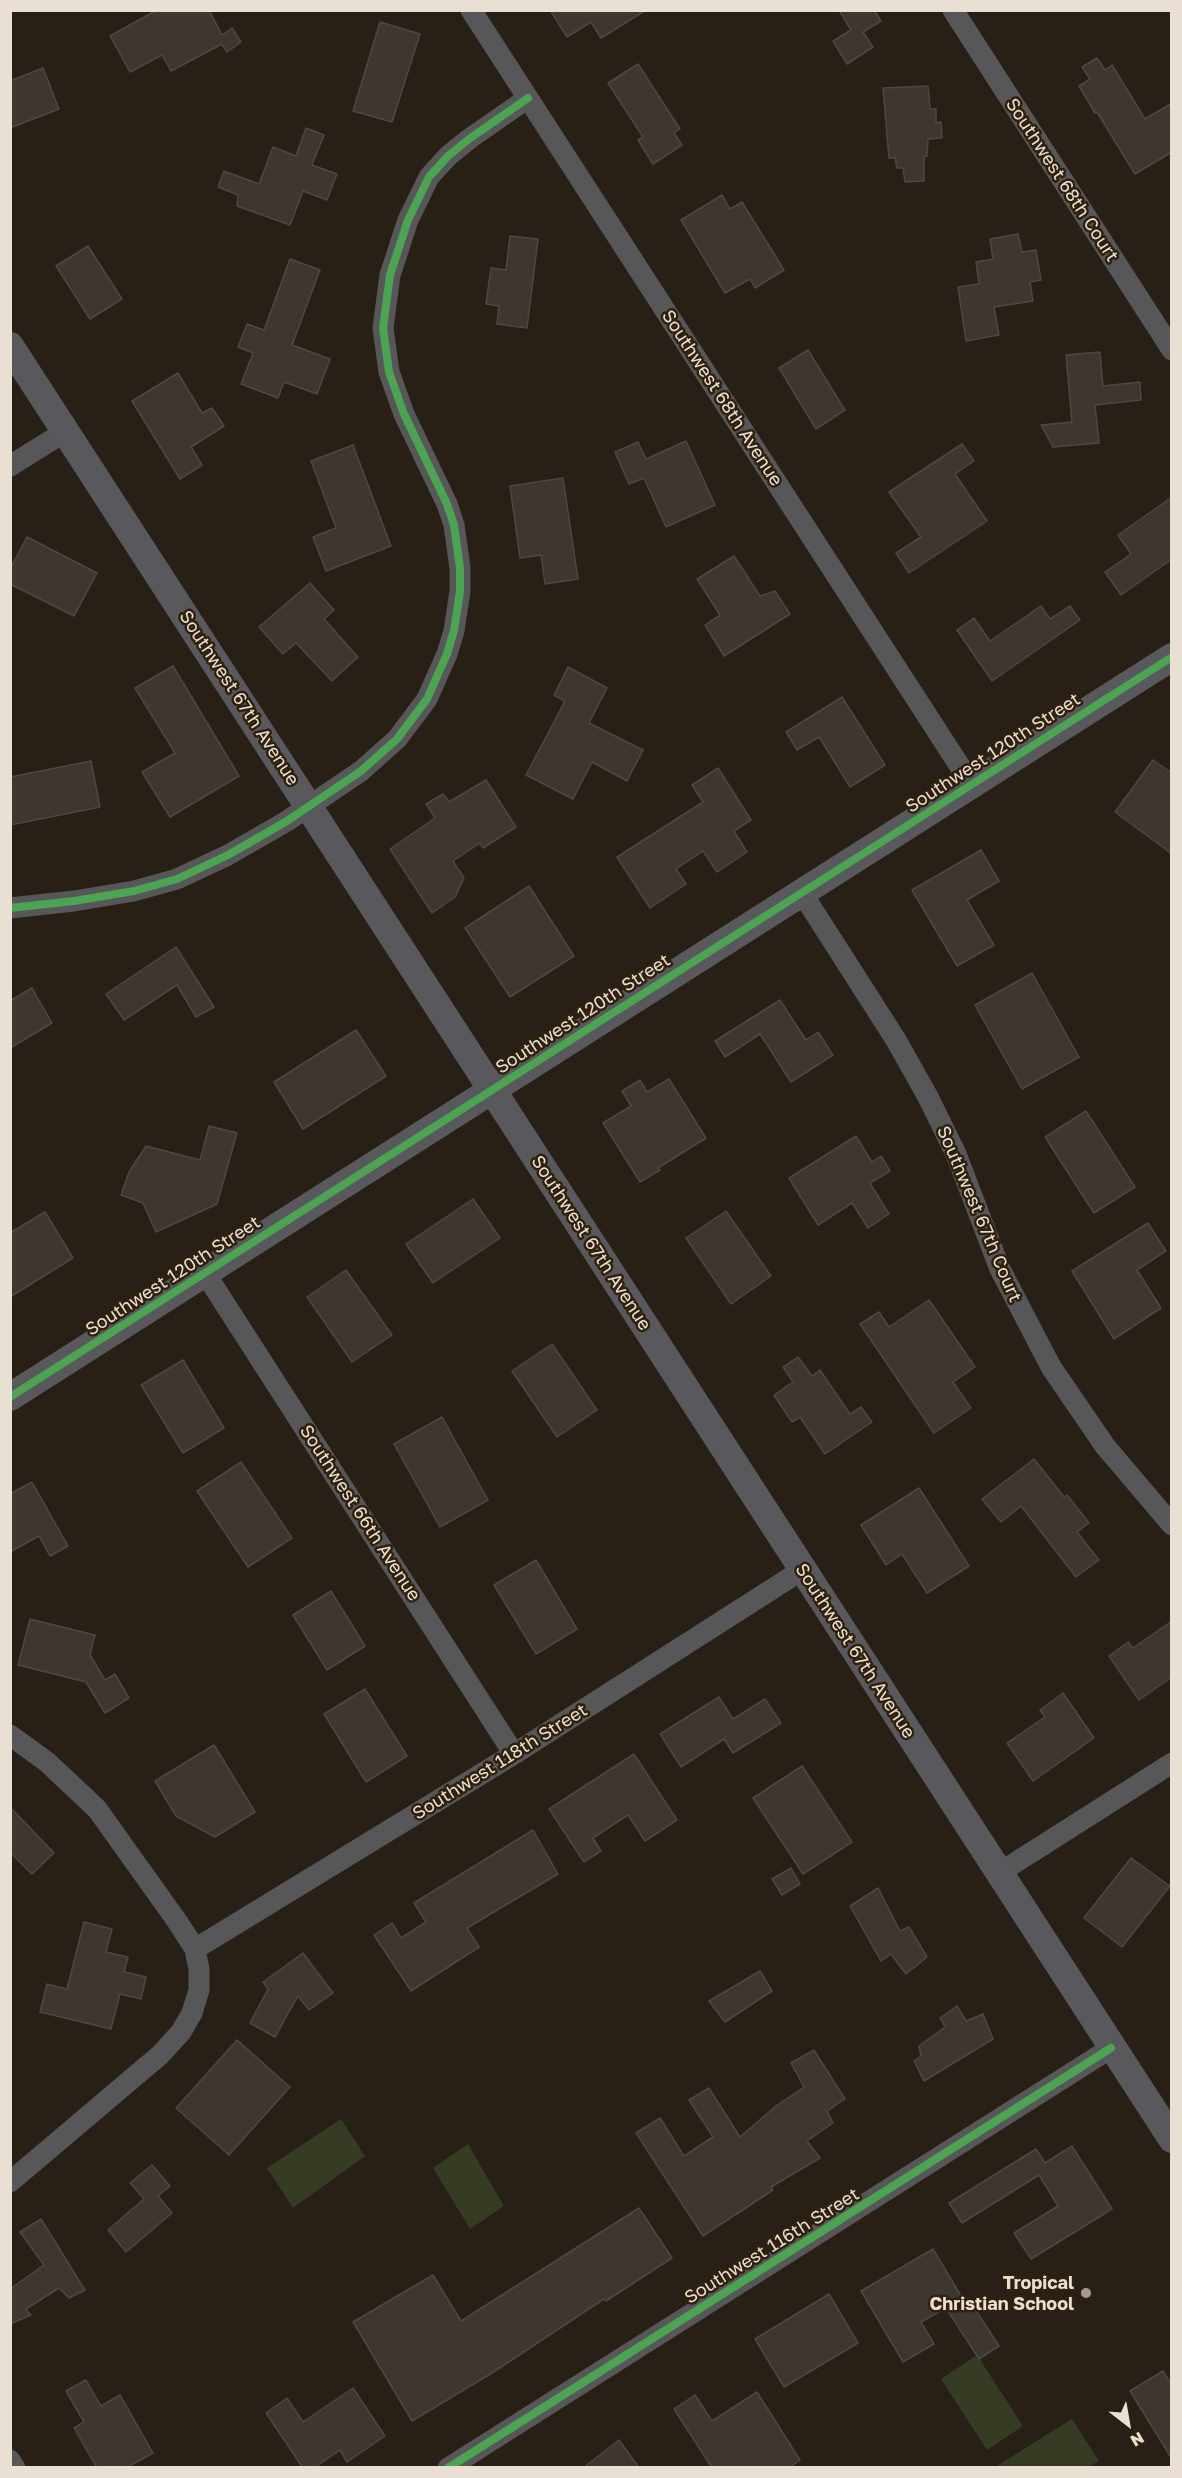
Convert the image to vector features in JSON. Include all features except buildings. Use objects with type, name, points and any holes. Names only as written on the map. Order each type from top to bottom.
[{"type":"main road","name":"Southwest 67th Avenue","points":[[10,346],[310,806],[1111,2049],[1172,2139]]},
{"type":"main road","name":"Southwest 120th Street","points":[[10,1397],[1172,657]]},
{"type":"street","name":"Southwest 68th Avenue","points":[[471,10],[972,785]]},
{"type":"street","name":"Southwest 68th Court","points":[[952,10],[1172,350]]},
{"type":"street","points":[[10,908],[105,897],[177,879],[228,855],[310,806],[361,771],[397,739],[427,699],[447,654],[458,614],[460,591],[458,547],[447,504],[404,414],[389,372],[384,328],[390,274],[398,245],[417,198],[429,177],[448,156],[469,139],[528,98]]},
{"type":"street","points":[[10,466],[66,431]]},
{"type":"street","name":"Southwest 67th Court","points":[[802,893],[896,1040],[933,1106],[956,1154],[1000,1269],[1051,1367],[1105,1446],[1172,1525]]},
{"type":"street","name":"Southwest 66th Avenue","points":[[205,1273],[514,1754]]},
{"type":"street","name":"Southwest 118th Street","points":[[195,1949],[514,1754],[802,1570]]},
{"type":"street","points":[[10,1735],[47,1762],[97,1809],[159,1892],[195,1949],[199,1969],[199,1990],[192,2013],[181,2032],[160,2055],[10,2182]]},
{"type":"street","points":[[999,1873],[1172,1763]]},
{"type":"street","name":"Southwest 116th Street","points":[[448,2468],[1111,2049]]},
{"type":"street","points":[[10,2460],[15,2468]]},
{"type":"green space","points":[[341,2119],[365,2156],[293,2208],[267,2168]]},
{"type":"green space","points":[[468,2144],[504,2206],[470,2229],[433,2168]]},
{"type":"green space","points":[[977,2355],[1023,2426],[987,2450],[941,2379]]},
{"type":"green space","points":[[1072,2419],[1099,2461],[1088,2467],[995,2467]]},
{"type":"cycle path","points":[[10,908],[134,891],[177,879],[228,855],[287,821],[361,771],[397,739],[427,699],[447,654],[454,631],[460,591],[460,568],[454,525],[447,504],[404,414],[389,372],[383,328],[390,275],[408,220],[429,177],[448,156],[469,139],[528,98]]},
{"type":"cycle path","points":[[10,1397],[1172,657]]},
{"type":"cycle path","points":[[448,2468],[1111,2048]]},
{"type":"place","name":"Tropical Christian School","points":[[1086,2293]]}]
